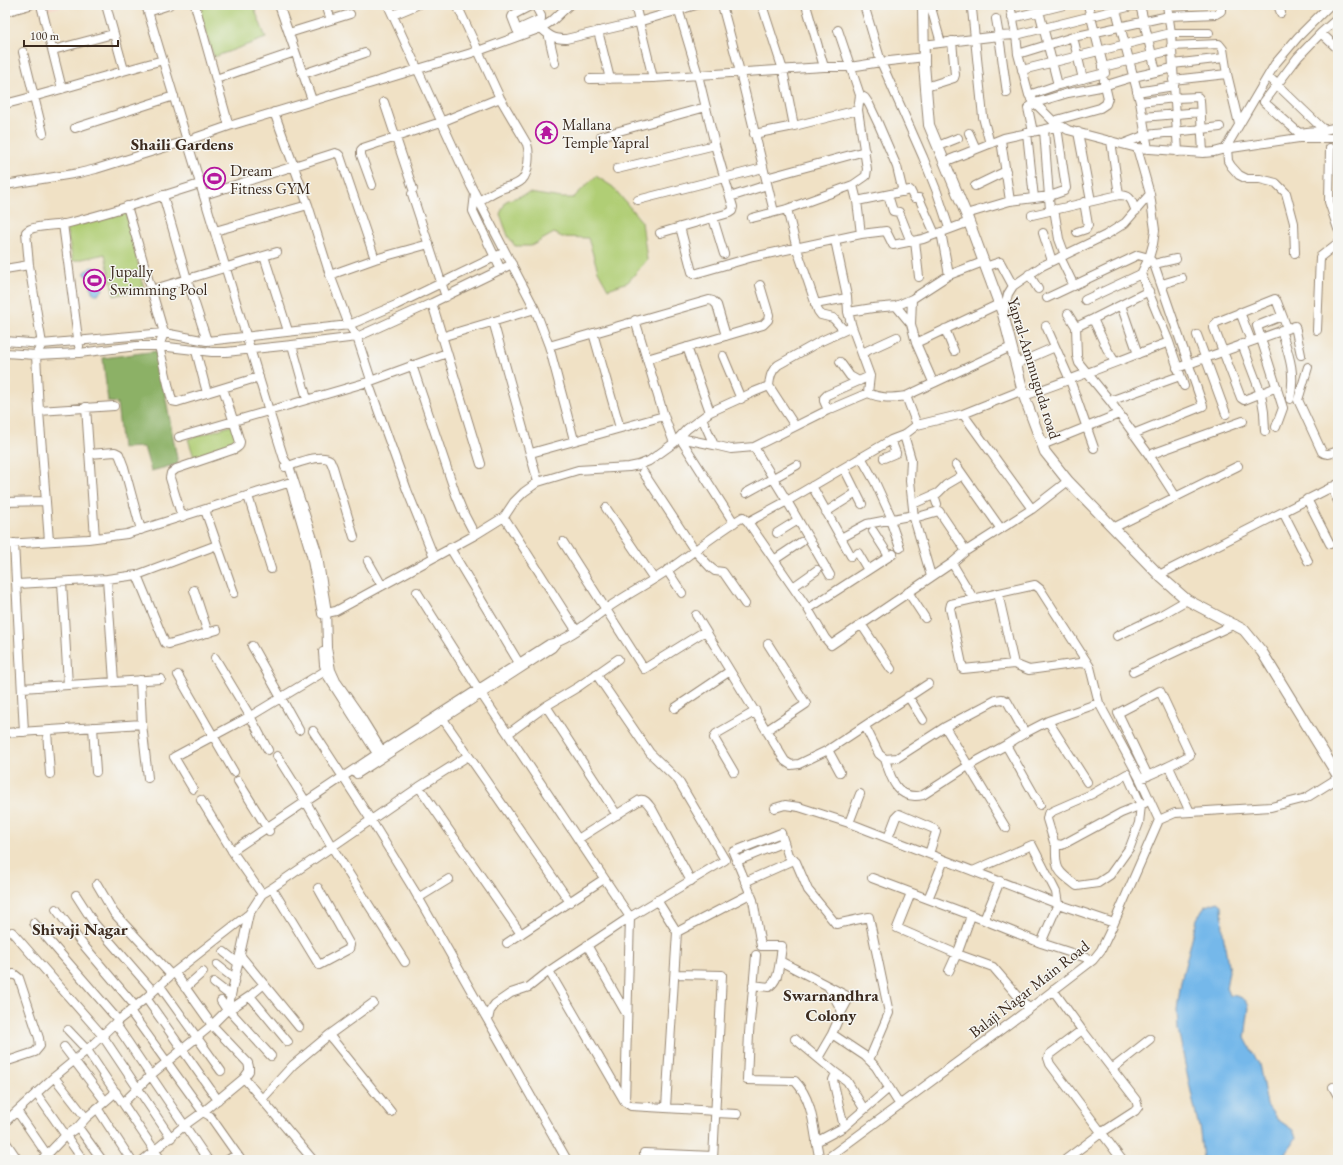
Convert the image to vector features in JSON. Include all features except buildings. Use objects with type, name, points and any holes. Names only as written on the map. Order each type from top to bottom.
[{"type":"main road","name":"Yapral-Ammuguda road","points":[[923,5],[923,45],[929,125],[967,218],[1001,309],[1024,393],[1045,452],[1068,481],[1159,575],[1188,600],[1244,630],[1262,652],[1338,777]]},
{"type":"street","points":[[5,12],[30,5]]},
{"type":"street","points":[[41,5],[62,89]]},
{"type":"street","points":[[106,5],[124,70]]},
{"type":"street","points":[[169,5],[147,8],[258,377],[292,482],[311,554],[324,614],[328,671],[332,680],[381,755]]},
{"type":"street","points":[[195,5],[229,126]]},
{"type":"street","points":[[279,5],[312,100]]},
{"type":"street","points":[[326,5],[331,20]]},
{"type":"street","points":[[388,5],[477,198],[536,309],[549,346],[574,440]]},
{"type":"street","points":[[393,15],[417,5]]},
{"type":"street","points":[[457,5],[500,98],[527,144],[529,155],[523,179],[518,184],[477,198]]},
{"type":"street","points":[[518,33],[512,17],[513,15],[532,5]]},
{"type":"street","points":[[535,5],[541,16],[537,27]]},
{"type":"street","points":[[5,185],[79,173],[186,141],[312,100],[478,51],[518,33],[552,21],[569,5]]},
{"type":"street","points":[[635,5],[653,78]]},
{"type":"street","points":[[537,27],[549,37],[566,39],[638,22],[678,7],[696,5]]},
{"type":"street","points":[[722,5],[774,212]]},
{"type":"street","points":[[762,5],[783,70],[794,126]]},
{"type":"street","points":[[806,5],[824,67]]},
{"type":"street","points":[[864,5],[881,62],[923,157],[949,228]]},
{"type":"street","points":[[928,5],[932,10],[941,43]]},
{"type":"street","points":[[1010,5],[1018,54],[1029,95],[1057,125],[1137,148],[1178,152],[1214,152],[1226,148],[1299,138],[1338,138]]},
{"type":"street","points":[[1012,18],[1064,5]]},
{"type":"street","points":[[944,162],[1001,140],[1044,130],[1100,108],[1106,104],[1108,98],[1088,5]]},
{"type":"street","points":[[923,45],[976,38],[1016,35],[1091,16],[1115,8],[1136,5]]},
{"type":"street","points":[[1140,5],[1156,72]]},
{"type":"street","points":[[1167,5],[1171,33],[1178,152]]},
{"type":"street","points":[[1018,54],[1073,37],[1169,16],[1216,14],[1221,11],[1221,5]]},
{"type":"street","points":[[1278,5],[1281,13]]},
{"type":"street","points":[[1294,253],[1294,223],[1286,193],[1276,182],[1260,179],[1247,179],[1239,175],[1228,161],[1226,148],[1275,64],[1298,36],[1330,5]]},
{"type":"street","points":[[660,233],[729,213],[732,211],[733,207],[715,145],[698,75],[678,7]]},
{"type":"street","points":[[1115,8],[1140,102],[1148,149]]},
{"type":"street","points":[[972,9],[983,117],[990,144]]},
{"type":"street","points":[[1039,11],[1058,85]]},
{"type":"street","points":[[289,33],[350,14]]},
{"type":"street","points":[[1338,18],[1321,32],[1298,57],[1264,102],[1299,133],[1338,127]]},
{"type":"street","points":[[996,19],[1007,93]]},
{"type":"street","points":[[752,218],[787,209],[853,185],[866,176],[867,169],[865,151],[858,110],[860,95],[838,30]]},
{"type":"street","points":[[598,31],[610,79]]},
{"type":"street","points":[[1321,32],[1338,49]]},
{"type":"street","points":[[1022,70],[1171,33],[1209,33]]},
{"type":"street","points":[[53,50],[114,34]]},
{"type":"street","points":[[549,37],[555,63]]},
{"type":"street","points":[[1073,37],[1083,79]]},
{"type":"street","points":[[926,86],[954,78],[952,41]]},
{"type":"street","points":[[1029,95],[1058,85],[1083,79],[1102,70],[1172,48],[1219,44],[1223,49],[1227,74],[1239,124]]},
{"type":"street","points":[[23,52],[43,133]]},
{"type":"street","points":[[216,79],[295,52]]},
{"type":"street","points":[[302,74],[365,53]]},
{"type":"street","points":[[590,79],[653,78],[824,67],[850,67],[925,57]]},
{"type":"street","points":[[1034,198],[1028,108],[1035,103],[1068,93],[1156,72],[1173,66],[1224,58]]},
{"type":"street","points":[[5,104],[163,60]]},
{"type":"street","points":[[1137,92],[1174,83],[1227,74]]},
{"type":"street","points":[[1268,76],[1324,130]]},
{"type":"street","points":[[860,95],[865,98],[869,104],[878,123],[897,167],[903,192]]},
{"type":"street","points":[[75,128],[174,96]]},
{"type":"street","points":[[1140,102],[1198,97],[1200,100],[1203,153]]},
{"type":"street","points":[[372,185],[361,155],[361,150],[441,122],[500,98]]},
{"type":"street","points":[[384,102],[446,296]]},
{"type":"street","points":[[600,136],[706,107]]},
{"type":"street","points":[[754,134],[858,110]]},
{"type":"street","points":[[274,112],[308,205],[330,275],[349,325],[357,337],[370,381],[407,490],[434,557]]},
{"type":"street","points":[[1143,117],[1200,112]]},
{"type":"street","points":[[680,227],[692,272],[694,274],[753,257],[797,249],[861,234],[886,231],[893,245],[913,241],[938,233],[967,218],[1010,201],[1050,196],[1064,191],[1066,188],[1057,125]]},
{"type":"street","points":[[1122,144],[1146,135],[1220,127]]},
{"type":"street","points":[[1044,130],[1052,210],[1060,239],[1059,258]]},
{"type":"street","points":[[1077,232],[1086,229],[1088,225],[1087,202],[1078,132]]},
{"type":"street","points":[[969,133],[976,150]]},
{"type":"street","points":[[938,146],[958,138]]},
{"type":"street","points":[[1001,140],[1010,201]]},
{"type":"street","points":[[1111,141],[1119,195]]},
{"type":"street","points":[[617,169],[715,145]]},
{"type":"street","points":[[1085,300],[1141,274],[1151,261],[1155,230],[1150,194],[1137,148]]},
{"type":"street","points":[[1330,148],[1330,202],[1338,229]]},
{"type":"street","points":[[730,197],[767,181],[865,151]]},
{"type":"street","points":[[204,195],[294,165],[335,153],[339,154],[375,259]]},
{"type":"street","points":[[638,200],[763,168]]},
{"type":"street","points":[[976,186],[1006,171]]},
{"type":"street","points":[[50,541],[39,411],[36,355],[42,344],[29,265],[26,237],[27,231],[33,228],[63,224],[200,184]]},
{"type":"street","points":[[853,185],[857,201],[861,234]]},
{"type":"street","points":[[857,201],[910,190],[914,198],[919,198],[938,233],[949,275]]},
{"type":"street","points":[[916,342],[945,329],[1001,309],[1013,286],[1030,274],[1106,235],[1126,223],[1150,194]]},
{"type":"street","points":[[163,195],[187,279],[207,341]]},
{"type":"street","points":[[888,195],[893,211],[899,212],[913,241],[919,276]]},
{"type":"street","points":[[1032,215],[1119,195],[1126,195],[1130,198],[1136,211]]},
{"type":"street","points":[[477,198],[473,211],[501,270]]},
{"type":"street","points":[[215,231],[308,205]]},
{"type":"street","points":[[128,206],[164,332],[159,346],[172,401],[177,402],[258,377]]},
{"type":"street","points":[[787,209],[797,249],[818,311],[821,315],[833,318],[844,330]]},
{"type":"street","points":[[713,218],[724,254]]},
{"type":"street","points":[[63,224],[79,353]]},
{"type":"street","points":[[1043,233],[1074,286]]},
{"type":"street","points":[[835,240],[847,298],[848,312],[870,376],[868,393]]},
{"type":"street","points":[[1318,330],[1320,257],[1338,242]]},
{"type":"street","points":[[330,275],[375,259],[429,244]]},
{"type":"street","points":[[151,290],[277,252]]},
{"type":"street","points":[[5,341],[42,344],[164,332],[207,341],[349,325],[506,252]]},
{"type":"street","points":[[1047,298],[1138,255],[1151,261],[1176,258]]},
{"type":"street","points":[[264,256],[288,331]]},
{"type":"street","points":[[1133,434],[1203,406],[1162,284],[1151,261]]},
{"type":"street","points":[[848,312],[896,306],[912,299],[949,275],[1000,262],[1013,286]]},
{"type":"street","points":[[5,354],[36,355],[79,353],[137,346],[159,346],[212,352],[292,346],[357,337],[512,264]]},
{"type":"street","points":[[5,268],[29,265]]},
{"type":"street","points":[[1030,274],[1038,289]]},
{"type":"street","points":[[1141,274],[1169,342],[1184,386]]},
{"type":"street","points":[[1162,284],[1182,278]]},
{"type":"street","points":[[647,359],[763,325],[768,320],[769,315],[760,285]]},
{"type":"street","points":[[1076,327],[1149,291]]},
{"type":"street","points":[[815,304],[847,298]]},
{"type":"street","points":[[912,299],[912,324],[916,342],[933,382]]},
{"type":"street","points":[[1277,387],[1244,400],[1241,398],[1214,328],[1214,325],[1217,322],[1275,299],[1282,316],[1291,360],[1293,384],[1290,399]]},
{"type":"street","points":[[549,346],[635,320],[709,300],[713,301],[717,305],[726,336]]},
{"type":"street","points":[[432,303],[441,337],[481,464]]},
{"type":"street","points":[[1121,305],[1138,354]]},
{"type":"street","points":[[896,306],[912,324]]},
{"type":"street","points":[[441,337],[536,309]]},
{"type":"street","points":[[1240,312],[1251,341]]},
{"type":"street","points":[[1068,314],[1076,327],[1077,356],[1079,363],[1110,401],[1149,455],[1176,497]]},
{"type":"street","points":[[1276,428],[1282,408],[1277,387],[1257,326],[1282,316]]},
{"type":"street","points":[[1093,319],[1107,349],[1115,362]]},
{"type":"street","points":[[635,320],[664,416],[677,440],[734,523]]},
{"type":"street","points":[[493,321],[538,482]]},
{"type":"street","points":[[1046,326],[1070,380],[1094,448]]},
{"type":"street","points":[[1110,401],[1179,372],[1188,364],[1260,337],[1295,326],[1301,355]]},
{"type":"street","points":[[795,426],[769,386],[770,376],[773,369],[819,342],[852,327]]},
{"type":"street","points":[[945,329],[954,351]]},
{"type":"street","points":[[593,333],[620,428]]},
{"type":"street","points":[[1197,335],[1226,414]]},
{"type":"street","points":[[862,353],[897,337]]},
{"type":"street","points":[[748,522],[787,501],[861,457],[904,435],[917,425],[963,414],[1024,393],[1070,380],[1169,342]]},
{"type":"street","points":[[1242,344],[1261,394],[1265,431]]},
{"type":"street","points":[[292,346],[307,399]]},
{"type":"street","points":[[687,347],[710,412]]},
{"type":"street","points":[[677,440],[731,449],[754,447],[828,410],[868,393],[879,398],[906,396],[933,382],[1011,347]]},
{"type":"street","points":[[1016,364],[1055,347]]},
{"type":"street","points":[[196,351],[207,393]]},
{"type":"street","points":[[178,437],[370,381],[447,353]]},
{"type":"street","points":[[723,356],[741,399]]},
{"type":"street","points":[[840,362],[850,376],[859,381]]},
{"type":"street","points":[[412,365],[456,496],[475,534]]},
{"type":"street","points":[[1308,367],[1298,400],[1322,452],[1329,454],[1338,451]]},
{"type":"street","points":[[828,410],[824,398],[870,376]]},
{"type":"street","points":[[324,614],[336,611],[504,517],[514,502],[524,492],[538,482],[578,470],[640,465],[649,461],[677,440],[687,429],[710,412],[769,386]]},
{"type":"street","points":[[182,517],[170,478],[171,473],[176,469],[235,449],[239,446],[240,442],[234,420],[223,388]]},
{"type":"street","points":[[906,396],[917,425]]},
{"type":"street","points":[[39,411],[114,406]]},
{"type":"street","points":[[86,407],[95,538]]},
{"type":"street","points":[[963,414],[1032,509]]},
{"type":"street","points":[[1042,445],[1119,414]]},
{"type":"street","points":[[531,453],[664,416]]},
{"type":"street","points":[[702,418],[714,445]]},
{"type":"street","points":[[1149,455],[1243,420]]},
{"type":"street","points":[[904,435],[911,459],[910,481],[914,517],[932,576]]},
{"type":"street","points":[[884,458],[896,453],[892,440]]},
{"type":"street","points":[[754,447],[830,575]]},
{"type":"street","points":[[89,454],[115,452],[119,454],[141,530]]},
{"type":"street","points":[[286,464],[323,457],[330,460],[354,536]]},
{"type":"street","points":[[861,457],[875,482],[891,520],[900,548]]},
{"type":"street","points":[[746,493],[797,465]]},
{"type":"street","points":[[956,465],[1001,529]]},
{"type":"street","points":[[1112,528],[1238,466]]},
{"type":"street","points":[[844,468],[862,504]]},
{"type":"street","points":[[643,472],[695,551],[711,568],[715,571],[723,572],[744,604]]},
{"type":"street","points":[[913,504],[938,493],[946,485],[963,475]]},
{"type":"street","points":[[233,852],[307,805],[381,755],[552,648],[557,642],[654,579],[743,517],[808,609],[824,638],[831,645],[952,563],[966,551],[1032,509],[1068,481]]},
{"type":"street","points":[[5,544],[95,538],[127,534],[292,482]]},
{"type":"street","points":[[1159,575],[1334,485],[1338,501]]},
{"type":"street","points":[[812,486],[841,538],[868,570]]},
{"type":"street","points":[[826,512],[856,493]]},
{"type":"street","points":[[934,495],[937,504]]},
{"type":"street","points":[[248,496],[271,569]]},
{"type":"street","points":[[1307,500],[1330,544]]},
{"type":"street","points":[[5,502],[46,501]]},
{"type":"street","points":[[606,508],[654,579]]},
{"type":"street","points":[[205,510],[234,593]]},
{"type":"street","points":[[841,538],[867,524],[914,517],[939,511],[966,551]]},
{"type":"street","points":[[1283,512],[1308,561]]},
{"type":"street","points":[[504,517],[576,630]]},
{"type":"street","points":[[777,533],[798,520]]},
{"type":"street","points":[[808,609],[891,555],[873,531]]},
{"type":"street","points":[[563,542],[644,670],[706,630]]},
{"type":"street","points":[[774,560],[801,542]]},
{"type":"street","points":[[14,543],[24,732]]},
{"type":"street","points":[[17,584],[107,579],[137,575],[217,545]]},
{"type":"street","points":[[450,548],[519,663]]},
{"type":"street","points":[[368,561],[382,586]]},
{"type":"street","points":[[952,563],[973,598]]},
{"type":"street","points":[[667,570],[682,593]]},
{"type":"street","points":[[793,587],[817,570]]},
{"type":"street","points":[[137,575],[165,643],[169,644],[218,630]]},
{"type":"street","points":[[107,579],[114,682]]},
{"type":"street","points":[[62,582],[68,685]]},
{"type":"street","points":[[1088,664],[1029,670],[1014,664],[963,669],[950,608],[952,604],[973,598],[1035,585],[1040,589],[1090,667],[1099,703],[1140,779],[1159,820],[1174,813],[1271,807],[1306,798],[1338,777]]},
{"type":"street","points":[[194,590],[208,633]]},
{"type":"street","points":[[417,592],[481,692],[630,917],[625,1102]]},
{"type":"street","points":[[908,592],[925,618]]},
{"type":"street","points":[[998,593],[1014,664]]},
{"type":"street","points":[[1116,636],[1161,615],[1188,600]]},
{"type":"street","points":[[696,615],[756,711],[785,761],[791,765],[799,764],[828,750],[928,684]]},
{"type":"street","points":[[861,624],[891,669]]},
{"type":"street","points":[[1133,672],[1235,624]]},
{"type":"street","points":[[381,755],[443,719],[519,663],[549,644],[557,642]]},
{"type":"street","points":[[767,730],[806,704],[768,644]]},
{"type":"street","points":[[252,646],[299,730]]},
{"type":"street","points":[[215,658],[250,716],[268,750]]},
{"type":"street","points":[[509,733],[546,706],[618,659]]},
{"type":"street","points":[[193,789],[174,757],[250,716],[328,671]]},
{"type":"street","points":[[675,708],[730,671]]},
{"type":"street","points":[[488,1020],[490,1010],[495,1004],[511,993],[529,987],[549,971],[630,917],[725,860],[678,780],[650,753],[596,674]]},
{"type":"street","points":[[178,675],[234,772]]},
{"type":"street","points":[[22,688],[161,679]]},
{"type":"street","points":[[140,680],[142,724],[148,778]]},
{"type":"street","points":[[1140,779],[1148,776],[1169,767],[1190,755],[1160,691],[1118,712],[1148,776]]},
{"type":"street","points":[[908,696],[923,720]]},
{"type":"street","points":[[885,760],[897,758],[945,727],[996,700],[1002,699],[1007,701],[1025,733]]},
{"type":"street","points":[[865,726],[878,754],[885,760],[891,777],[900,792],[916,797],[923,795],[968,766],[1025,733],[1048,722],[1099,703]]},
{"type":"street","points":[[546,706],[616,815]]},
{"type":"street","points":[[734,772],[714,738],[716,734],[756,711]]},
{"type":"street","points":[[443,719],[570,902]]},
{"type":"street","points":[[1048,722],[1087,782]]},
{"type":"street","points":[[5,734],[142,724]]},
{"type":"street","points":[[93,727],[96,772]]},
{"type":"street","points":[[945,727],[1006,828]]},
{"type":"street","points":[[47,731],[50,774]]},
{"type":"street","points":[[313,731],[371,820],[418,898],[567,1160]]},
{"type":"street","points":[[1006,745],[1040,804]]},
{"type":"street","points":[[828,750],[840,772]]},
{"type":"street","points":[[277,756],[332,847],[405,962]]},
{"type":"street","points":[[5,1122],[74,1059],[87,1050],[117,1021],[173,974],[249,914],[262,894],[419,787],[468,756]]},
{"type":"street","points":[[1169,767],[1190,812]]},
{"type":"street","points":[[1127,774],[1141,805],[1139,823],[1130,847],[1110,875],[1098,883],[1077,886],[1061,874],[1055,862],[1056,844],[1054,842],[1047,819],[1048,814],[1092,794],[1127,774]]},
{"type":"street","points":[[238,781],[268,830]]},
{"type":"street","points":[[419,787],[520,934]]},
{"type":"street","points":[[849,823],[860,794]]},
{"type":"street","points":[[201,800],[233,852],[262,894]]},
{"type":"street","points":[[578,839],[640,800],[646,801],[691,881]]},
{"type":"street","points":[[1056,844],[1062,845],[1121,813],[1150,801]]},
{"type":"street","points":[[775,808],[786,805],[799,807],[849,823],[1058,904],[1114,923]]},
{"type":"street","points":[[888,838],[896,817],[899,814],[934,829],[936,832],[929,854]]},
{"type":"street","name":"Balaji Nagar Main Road","points":[[825,1160],[1093,960],[1101,950],[1114,923],[1159,820]]},
{"type":"street","points":[[754,985],[769,987],[773,984],[777,977],[782,946],[761,946],[753,900],[733,852],[780,833],[788,855],[794,860],[808,890],[836,924],[869,917],[889,1013],[869,1060]]},
{"type":"street","points":[[974,871],[1032,845],[1056,892],[1058,904],[1041,943]]},
{"type":"street","points":[[745,882],[794,860]]},
{"type":"street","points":[[928,899],[944,860]]},
{"type":"street","points":[[872,878],[1041,943],[1093,960]]},
{"type":"street","points":[[507,943],[604,879]]},
{"type":"street","points":[[418,898],[449,880]]},
{"type":"street","points":[[984,920],[1000,881]]},
{"type":"street","points":[[97,884],[114,913],[173,974],[212,1025],[248,1063],[249,1071],[244,1078],[143,1160]]},
{"type":"street","points":[[272,888],[319,965],[349,949],[350,945],[318,888]]},
{"type":"street","points":[[911,893],[897,928],[957,954],[994,967],[1029,1009]]},
{"type":"street","points":[[677,932],[750,894]]},
{"type":"street","points":[[76,895],[94,923],[153,991]]},
{"type":"street","points":[[657,900],[677,932],[666,1107]]},
{"type":"street","points":[[56,909],[132,1009],[166,1062],[203,1112],[210,1116],[239,1157],[228,1160]]},
{"type":"street","points":[[228,1009],[249,914]]},
{"type":"street","points":[[949,971],[971,916]]},
{"type":"street","points":[[34,923],[117,1021],[208,1160]]},
{"type":"street","points":[[12,932],[102,1035],[171,1138]]},
{"type":"street","points":[[587,945],[627,1014]]},
{"type":"street","points":[[224,952],[239,959],[264,984],[299,1027]]},
{"type":"street","points":[[756,955],[749,1033],[747,1080],[795,1082],[803,1089],[808,1100],[820,1160]]},
{"type":"street","points":[[780,961],[849,997],[832,1034],[818,1058]]},
{"type":"street","points":[[217,965],[234,979]]},
{"type":"street","points":[[549,971],[625,1102],[631,1106],[666,1107],[737,1114]]},
{"type":"street","points":[[185,988],[203,972]]},
{"type":"street","points":[[5,976],[14,974],[19,978],[39,1038],[40,1046],[35,1052],[5,1062]]},
{"type":"street","points":[[644,1153],[713,1158],[722,975],[675,974]]},
{"type":"street","points":[[214,983],[231,996]]},
{"type":"street","points":[[123,1103],[151,1075],[212,1025],[228,1009],[250,996],[264,984]]},
{"type":"street","points":[[160,986],[221,1072]]},
{"type":"street","points":[[828,986],[842,1011]]},
{"type":"street","points":[[1053,990],[1136,1100],[1138,1107],[1135,1111],[1101,1133],[1065,1160]]},
{"type":"street","points":[[250,996],[288,1042]]},
{"type":"street","points":[[146,998],[218,1100]]},
{"type":"street","points":[[221,1001],[271,1056]]},
{"type":"street","points":[[262,1098],[293,1065],[329,1035],[373,1003]]},
{"type":"street","points":[[68,1030],[87,1050],[161,1160]]},
{"type":"street","points":[[1082,1030],[1050,1054],[1048,1058],[1050,1064],[1122,1160]]},
{"type":"street","points":[[832,1034],[869,1060],[876,1067],[900,1105]]},
{"type":"street","points":[[329,1035],[391,1112]]},
{"type":"street","points":[[795,1039],[847,1081],[864,1108]]},
{"type":"street","points":[[1112,1069],[1150,1039]]},
{"type":"street","points":[[64,1047],[105,1101]]},
{"type":"street","points":[[836,1073],[833,1080],[844,1127]]},
{"type":"street","points":[[54,1077],[86,1118]]},
{"type":"street","points":[[244,1078],[313,1160]]},
{"type":"street","points":[[1333,1086],[1338,1096]]},
{"type":"street","points":[[816,1142],[844,1127],[864,1108],[889,1088]]},
{"type":"street","points":[[16,1111],[47,1159],[65,1136],[78,1127],[86,1118],[116,1092]]},
{"type":"street","points":[[36,1093],[83,1160]]},
{"type":"street","points":[[97,1108],[131,1160]]},
{"type":"street","points":[[78,1127],[102,1160]]},
{"type":"street","points":[[5,1141],[18,1160]]},
{"type":"shaded area","points":[[45,5],[70,5],[47,10]]},
{"type":"green space","points":[[197,5],[253,5],[266,38],[214,57]]},
{"type":"green space","points":[[596,176],[613,187],[642,222],[647,260],[628,282],[608,289],[598,271],[588,238],[562,237],[554,233],[531,246],[515,246],[508,236],[500,214],[506,201],[529,193],[562,198],[573,198]]},
{"type":"green space","points":[[126,212],[144,289],[114,296],[105,254],[73,261],[66,228]]},
{"type":"green space","points":[[157,351],[178,464],[151,471],[144,447],[122,448],[117,403],[108,402],[103,358]]},
{"type":"green space","points":[[233,425],[239,446],[195,460],[188,439]]},
{"type":"water","name":"Jupally Swimming Pool","points":[[91,267],[98,268],[100,271],[98,279],[103,289],[98,294],[92,292],[90,280],[84,273]]},
{"type":"water","points":[[1218,902],[1222,905],[1223,933],[1229,971],[1226,988],[1229,995],[1244,999],[1248,1004],[1249,1007],[1245,1038],[1259,1064],[1267,1105],[1277,1119],[1293,1130],[1296,1137],[1280,1160],[1203,1160],[1200,1132],[1178,1029],[1177,1010],[1181,981],[1197,919],[1205,906]]},
{"type":"place","name":"Mallana Temple Yapral","points":[[547,133]]},
{"type":"place","name":"Dream Fitness GYM","points":[[215,179]]},
{"type":"place","name":"Jupally Swimming Pool","points":[[94,280]]},
{"type":"district","name":"Shaili Gardens","points":[[182,144]]},
{"type":"district","name":"Shivaji Nagar","points":[[80,929]]},
{"type":"district","name":"Swarnandhra Colony","points":[[831,1005]]}]
